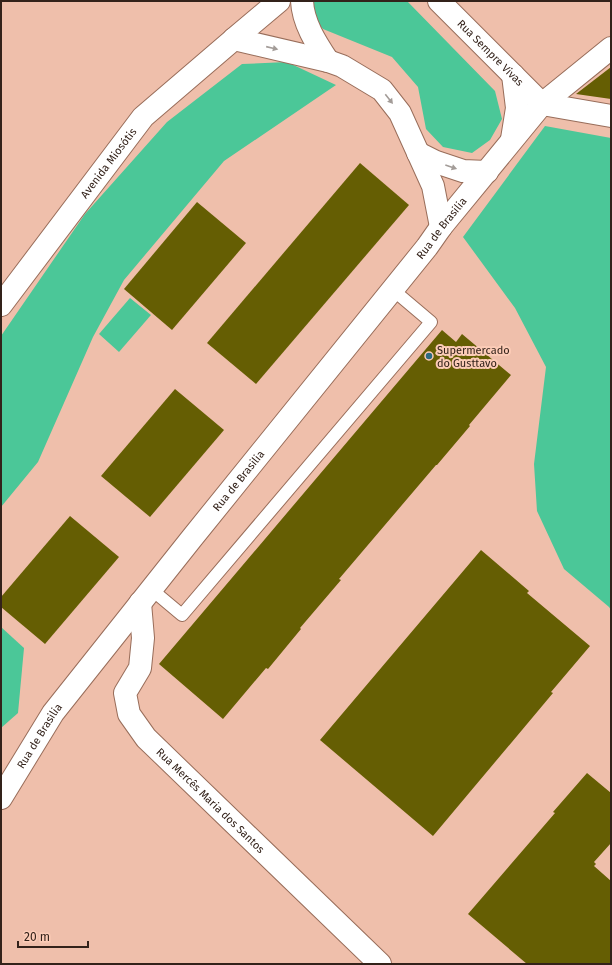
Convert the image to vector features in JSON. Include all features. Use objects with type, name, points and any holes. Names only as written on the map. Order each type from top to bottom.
[{"type":"street","name":"Avenida Miosótis","points":[[1,305],[143,117],[278,1]]},
{"type":"street","points":[[302,1],[302,10],[312,36],[328,61]]},
{"type":"street","name":"Rua Sempre Vivas","points":[[439,1],[542,104]]},
{"type":"street","points":[[234,39],[328,61],[342,66],[382,90],[400,113],[434,186],[441,228]]},
{"type":"street","name":"Rua de Brasilia","points":[[1,798],[53,712],[441,228],[542,104],[611,48]]},
{"type":"street","points":[[511,142],[517,108],[514,75]]},
{"type":"street","points":[[542,104],[611,116]]},
{"type":"street","points":[[418,153],[436,162],[463,171],[487,172]]},
{"type":"street","name":"Rua Mercês Maria dos Santos","points":[[146,596],[140,668],[125,693],[129,714],[146,738],[380,964]]},
{"type":"lane","points":[[146,596],[182,615],[431,322],[392,289]]},
{"type":"green space","points":[[309,1],[407,1],[495,91],[502,119],[490,140],[472,153],[443,147],[426,129],[418,87],[392,57],[323,29],[306,8]]},
{"type":"green space","points":[[287,62],[336,85],[224,161],[124,280],[93,337],[38,462],[1,507],[1,336],[85,214],[167,122],[242,64]]},
{"type":"green space","points":[[545,126],[611,138],[611,610],[564,569],[537,511],[534,464],[546,367],[515,308],[463,237]]},
{"type":"green space","points":[[130,298],[151,315],[119,352],[99,334]]},
{"type":"green space","points":[[1,627],[24,648],[18,713],[1,728]]},
{"type":"building","points":[[611,67],[611,99],[576,94]]},
{"type":"building","points":[[360,163],[409,205],[256,384],[207,343]]},
{"type":"building","points":[[197,202],[246,243],[172,330],[124,289]]},
{"type":"building","points":[[442,330],[456,342],[462,334],[511,375],[469,425],[470,426],[339,579],[341,580],[300,628],[301,629],[268,669],[266,668],[223,719],[159,664]]},
{"type":"building","points":[[175,389],[224,430],[150,517],[101,476]]},
{"type":"building","points":[[70,516],[119,557],[45,644],[1,607],[1,597]]},
{"type":"building","points":[[481,550],[529,591],[527,593],[590,646],[551,692],[553,693],[433,836],[320,740]]},
{"type":"building","points":[[587,773],[611,793],[611,843],[594,862],[596,864],[594,866],[611,881],[611,964],[527,964],[468,914],[555,813],[553,812]]},
{"type":"place","name":"Supermercado do Gusttavo","points":[[429,356]]}]
